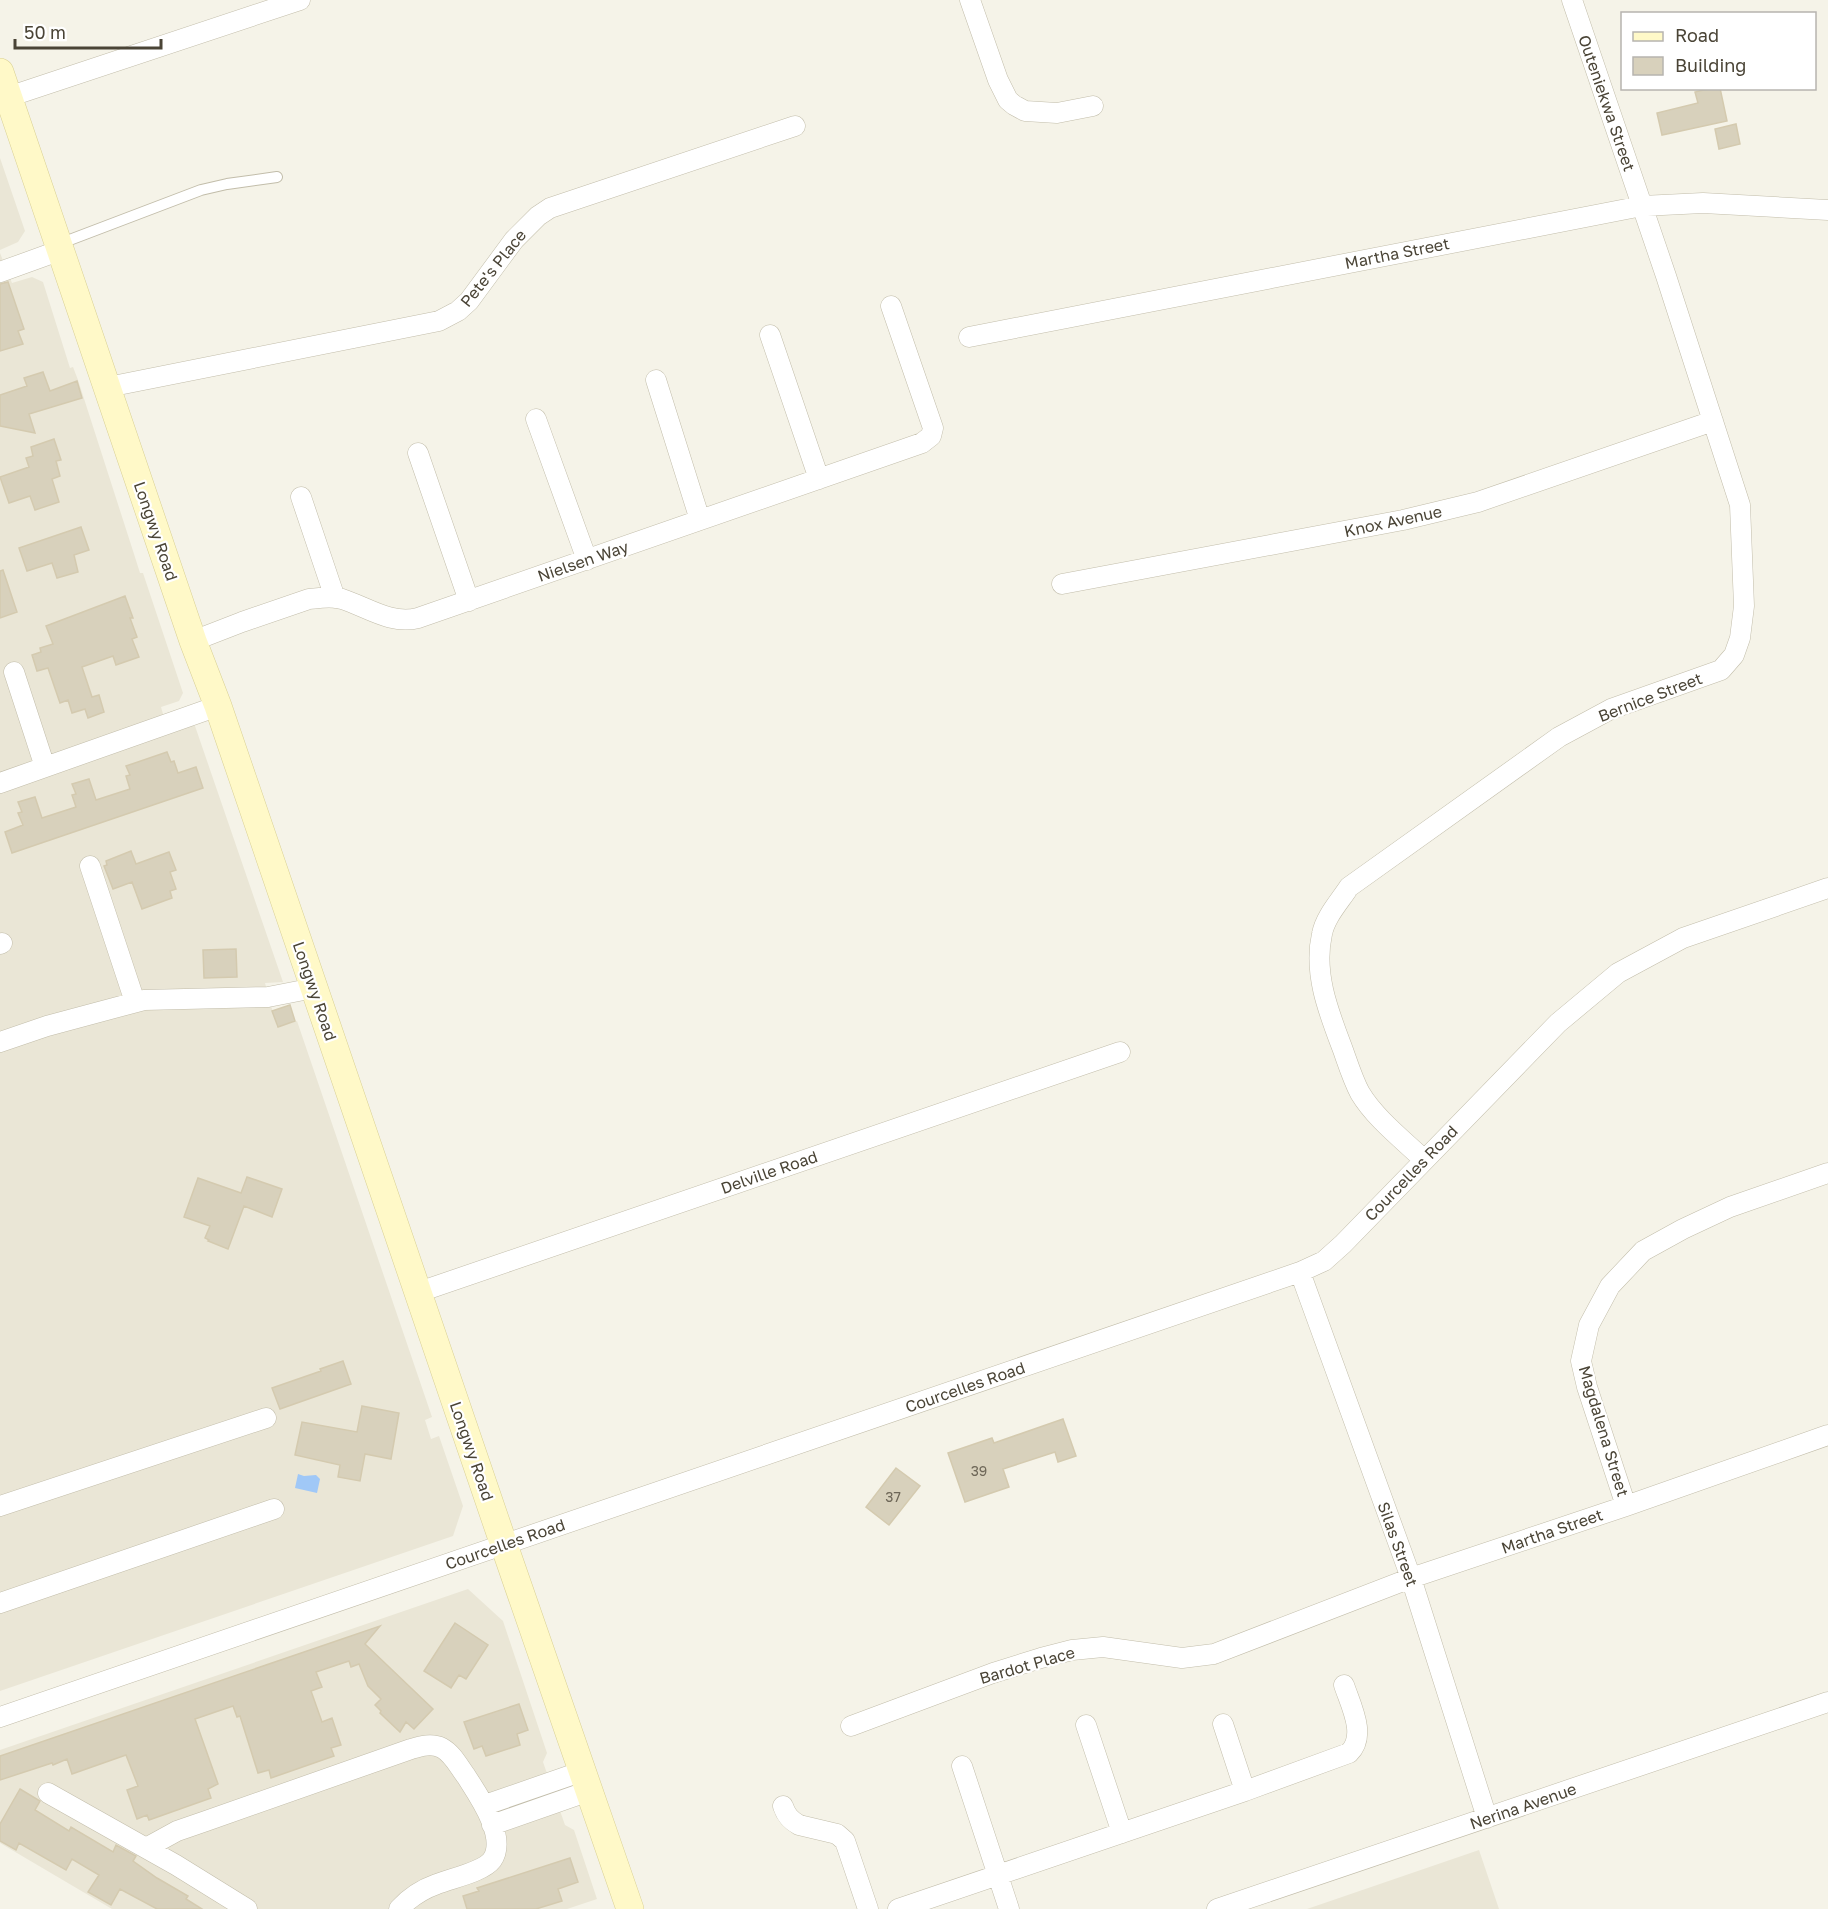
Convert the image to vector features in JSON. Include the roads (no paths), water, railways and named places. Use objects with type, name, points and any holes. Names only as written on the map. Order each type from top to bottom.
[{"type":"street","points":[[4,85],[300,0]]},
{"type":"street","points":[[970,0],[998,80],[1008,100],[1025,111],[1057,113],[1093,106]]},
{"type":"street","name":"Outeniekwa Street","points":[[1572,0],[1642,206]]},
{"type":"street","name":"Longwy Road","points":[[4,85],[630,1909]]},
{"type":"street","name":"Pete's Place","points":[[108,387],[438,321],[458,311],[469,302],[514,240],[538,216],[550,208],[795,126]]},
{"type":"street","name":"Martha Street","points":[[969,337],[1642,206],[1702,203],[1828,210]]},
{"type":"street","name":"Bernice Street","points":[[1423,1160],[1371,1107],[1360,1092],[1323,993],[1318,959],[1322,932],[1349,887],[1559,737],[1611,709],[1720,670],[1734,655],[1740,638],[1744,606],[1740,504],[1642,206]]},
{"type":"street","points":[[0,272],[60,247]]},
{"type":"street","name":"Nielsen Way","points":[[193,641],[309,599],[335,598],[400,620],[418,618],[922,443],[931,435],[933,428],[891,306]]},
{"type":"street","points":[[770,335],[819,479]]},
{"type":"street","points":[[656,380],[700,520]]},
{"type":"street","points":[[536,419],[587,560]]},
{"type":"street","name":"Knox Avenue","points":[[1062,584],[1403,520],[1478,502],[1713,421]]},
{"type":"street","points":[[418,453],[469,601]]},
{"type":"street","points":[[301,497],[335,598]]},
{"type":"street","points":[[14,672],[45,767]]},
{"type":"street","points":[[0,783],[218,706]]},
{"type":"street","points":[[90,866],[135,1002]]},
{"type":"street","name":"Courcelles Road","points":[[0,1717],[1300,1272],[1324,1261],[1343,1244],[1558,1023],[1618,973],[1683,938],[1828,888]]},
{"type":"street","points":[[0,1042],[47,1026],[135,1002],[159,998],[268,997],[314,988]]},
{"type":"street","name":"Delville Road","points":[[418,1292],[1120,1052]]},
{"type":"street","name":"Magdalena Street","points":[[1626,1506],[1587,1387],[1581,1361],[1589,1325],[1610,1287],[1643,1251],[1683,1229],[1730,1207],[1828,1173]]},
{"type":"street","name":"Silas Street","points":[[1300,1272],[1411,1578],[1487,1818]]},
{"type":"street","points":[[0,1506],[266,1418]]},
{"type":"street","name":"Martha Street","points":[[1411,1578],[1828,1435]]},
{"type":"street","points":[[0,1603],[274,1509]]},
{"type":"street","name":"Bardot Place","points":[[851,1726],[993,1674],[1072,1650],[1103,1647],[1182,1658],[1214,1654],[1411,1578]]},
{"type":"street","points":[[898,1909],[1245,1791],[1349,1753],[1355,1748],[1358,1731],[1344,1685]]},
{"type":"street","name":"Nerina Avenue","points":[[1217,1909],[1828,1702]]},
{"type":"street","points":[[1223,1724],[1245,1791]]},
{"type":"street","points":[[1086,1725],[1122,1833]]},
{"type":"street","points":[[146,1848],[177,1832],[411,1749],[428,1745],[436,1746],[446,1751],[455,1761],[485,1805],[497,1846],[494,1857],[487,1866],[435,1885],[411,1897],[399,1909]]},
{"type":"street","points":[[962,1766],[1009,1909]]},
{"type":"street","points":[[485,1805],[586,1781]]},
{"type":"street","points":[[492,1825],[586,1781]]},
{"type":"street","points":[[48,1793],[146,1848],[247,1909]]},
{"type":"street","points":[[783,1806],[793,1822],[837,1834],[845,1841],[868,1909]]},
{"type":"lane","points":[[60,247],[201,190],[277,177]]},
{"type":"water","points":[[298,1474],[316,1475],[320,1479],[317,1493],[295,1488]]}]
